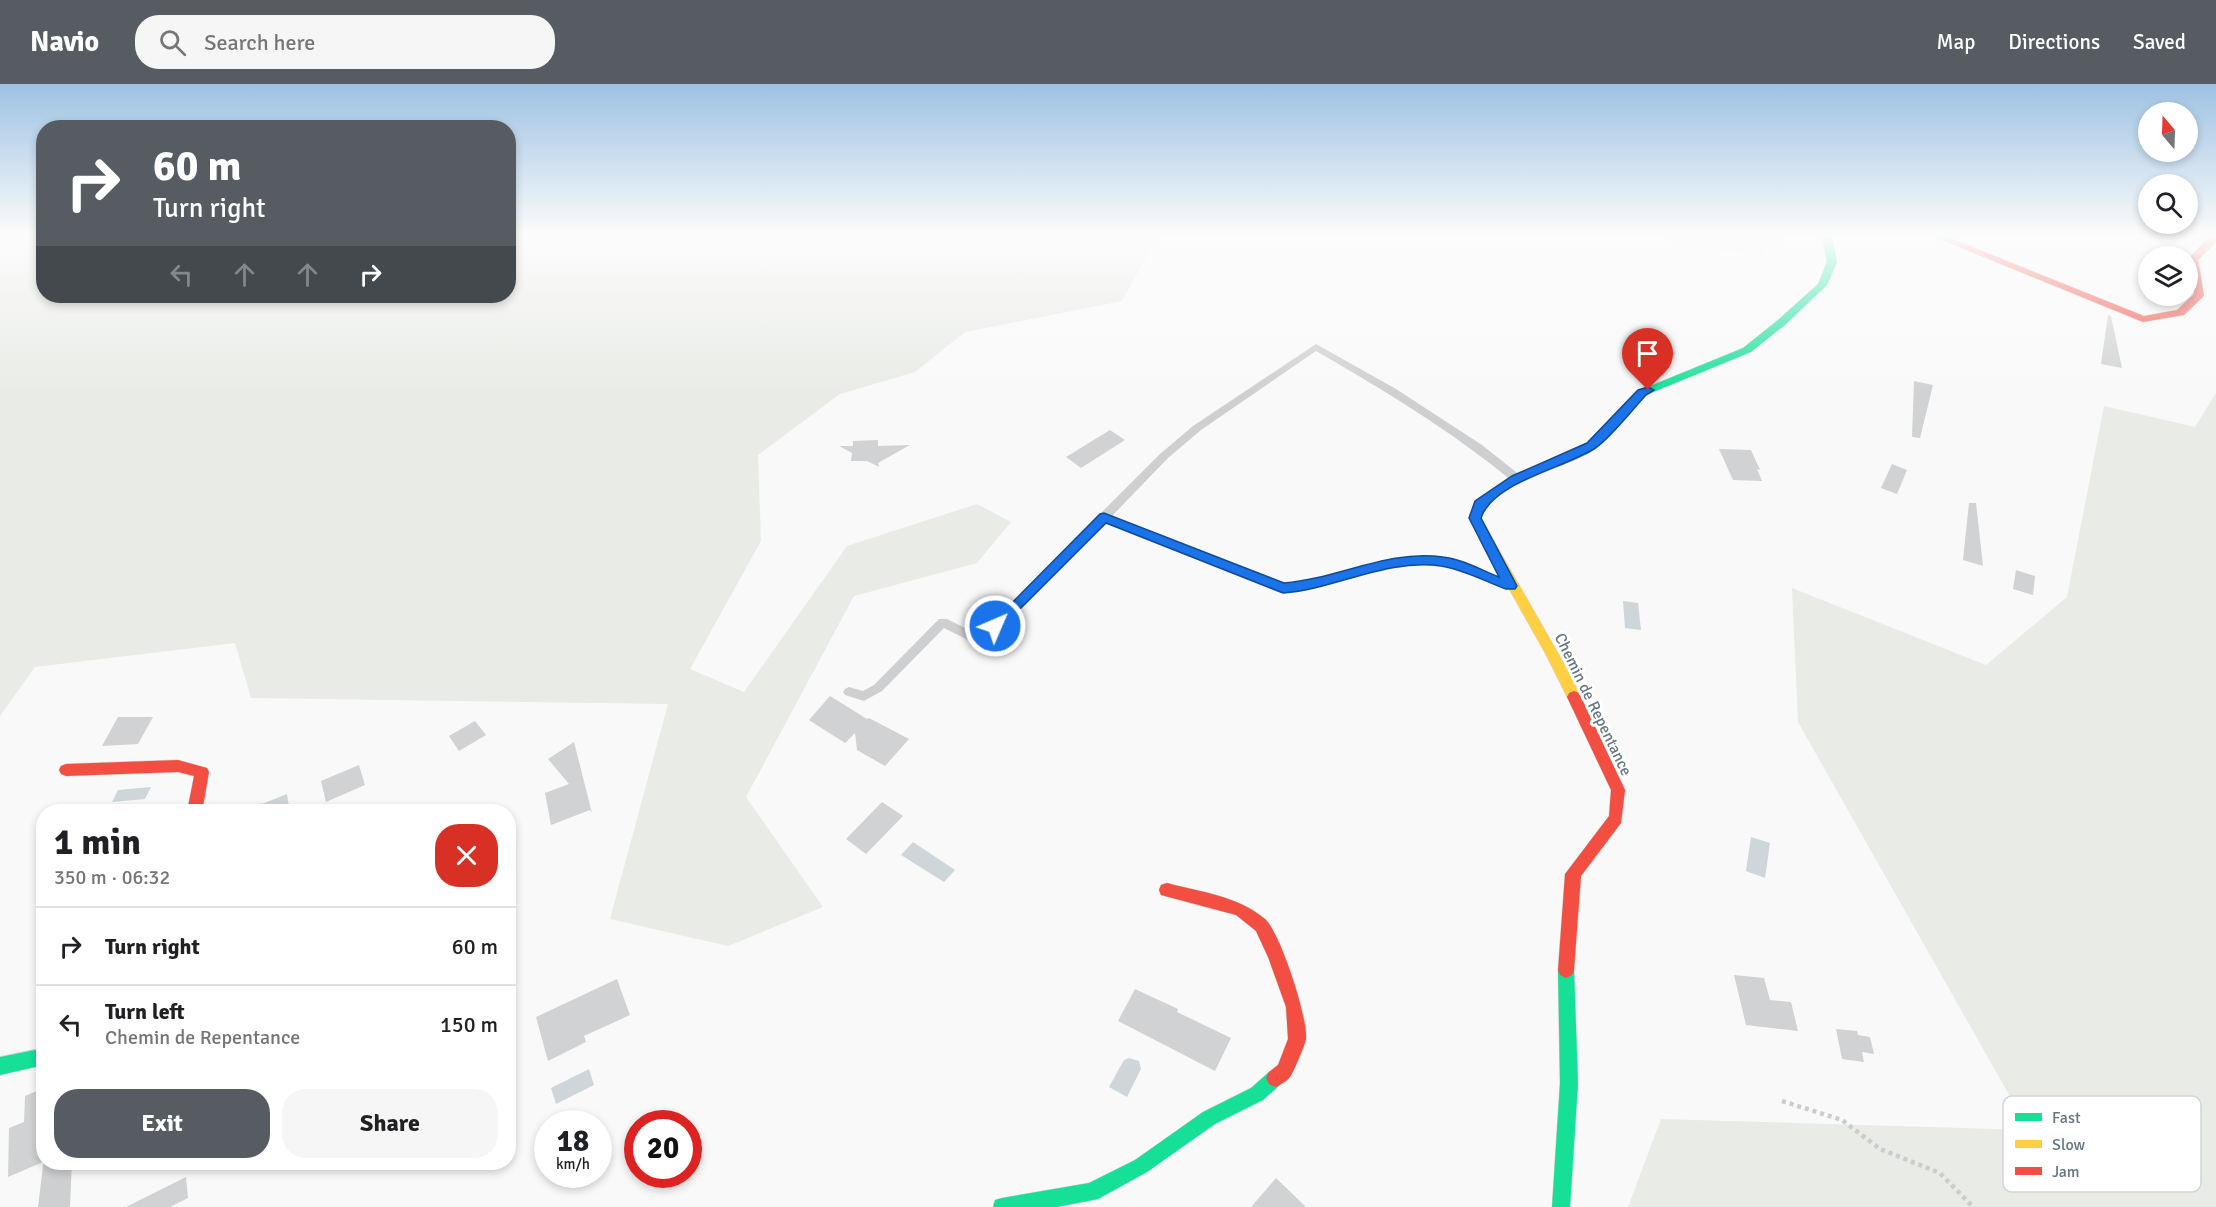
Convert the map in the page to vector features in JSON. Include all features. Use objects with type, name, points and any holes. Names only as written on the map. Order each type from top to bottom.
[{"type":"street","name":"Chemin de Repentance","points":[[1561,1207],[1569,1083],[1565,985],[1573,874],[1616,818],[1618,790],[1558,662],[1511,586],[1475,518],[1480,504],[1517,479],[1591,446],[1642,393],[1747,350],[1818,288]]},
{"type":"street","points":[[2067,288],[2143,319],[2180,313],[2199,294],[2198,288]]},
{"type":"street","points":[[66,770],[178,766],[202,772],[196,804]]},
{"type":"street","points":[[1002,1207],[1091,1192],[1141,1167],[1209,1118],[1257,1094],[1284,1071],[1298,1039],[1294,1006],[1276,956],[1262,926],[1240,909],[1167,890]]},
{"type":"street","points":[[0,1066],[36,1058]]},
{"type":"street","points":[[54,1207],[56,1170]]},
{"type":"lane","points":[[849,692],[864,696],[878,688],[943,622],[980,641],[1164,456],[1197,428],[1316,347],[1393,391],[1478,447],[1517,479]]},
{"type":"lane","points":[[1104,517],[1283,588],[1308,586],[1387,564],[1417,560],[1444,561],[1511,586]]},
{"type":"path","points":[[1782,1101],[1842,1120],[1880,1149],[1940,1173],[1972,1207]]},
{"type":"shaded area","points":[[0,288],[36,288],[36,303],[516,303],[516,288],[1129,288],[1122,301],[965,332],[915,372],[840,394],[758,455],[761,541],[690,669],[744,692],[847,546],[977,504],[1011,522],[977,563],[854,596],[746,797],[823,907],[728,946],[610,919],[668,704],[251,698],[235,643],[35,667],[0,716]]},
{"type":"shaded area","points":[[2216,393],[2216,1207],[1628,1207],[1661,1119],[2003,1129],[2003,1192],[2201,1192],[2201,1096],[2010,1096],[1798,722],[1792,588],[1986,665],[2067,597],[2104,406],[2195,427]]},
{"type":"shaded area","points":[[1623,601],[1638,603],[1641,630],[1625,628]]},
{"type":"shaded area","points":[[151,787],[145,799],[112,802],[118,790]]},
{"type":"shaded area","points":[[287,794],[289,804],[262,804]]},
{"type":"shaded area","points":[[1751,837],[1770,843],[1765,878],[1746,871]]},
{"type":"shaded area","points":[[913,842],[955,870],[944,882],[901,855]]},
{"type":"shaded area","points":[[1129,1058],[1139,1061],[1141,1069],[1127,1097],[1109,1087],[1124,1060]]},
{"type":"shaded area","points":[[589,1069],[594,1085],[556,1104],[551,1088]]},
{"type":"building","points":[[2108,315],[2111,316],[2122,368],[2101,364]]},
{"type":"building","points":[[1914,381],[1933,385],[1920,438],[1912,437]]},
{"type":"building","points":[[1110,430],[1125,440],[1081,468],[1066,457]]},
{"type":"building","points":[[878,440],[878,446],[910,445],[878,463],[879,467],[867,461],[851,461],[852,453],[839,446],[853,446],[853,441]]},
{"type":"building","points":[[1719,449],[1751,450],[1762,481],[1733,480]]},
{"type":"building","points":[[1892,464],[1907,470],[1897,494],[1881,488]]},
{"type":"building","points":[[1969,503],[1976,503],[1983,566],[1963,560]]},
{"type":"building","points":[[2016,570],[2035,576],[2033,595],[2013,589]]},
{"type":"building","points":[[830,696],[867,719],[909,739],[885,766],[857,750],[855,733],[845,743],[809,720]]},
{"type":"building","points":[[118,717],[153,717],[138,744],[102,746]]},
{"type":"building","points":[[475,721],[486,735],[459,751],[449,736]]},
{"type":"building","points":[[574,742],[592,813],[590,810],[551,825],[545,793],[569,784],[548,759]]},
{"type":"building","points":[[359,765],[365,785],[326,802],[321,781]]},
{"type":"building","points":[[882,802],[903,816],[866,854],[846,839]]},
{"type":"building","points":[[1734,975],[1764,978],[1770,1000],[1791,1002],[1798,1031],[1746,1025]]},
{"type":"building","points":[[617,979],[630,1015],[584,1036],[586,1042],[548,1061],[536,1017]]},
{"type":"building","points":[[1135,989],[1231,1038],[1215,1071],[1118,1021]]},
{"type":"building","points":[[1836,1029],[1857,1031],[1858,1035],[1870,1037],[1874,1054],[1862,1052],[1864,1062],[1842,1059]]},
{"type":"building","points":[[36,1091],[36,1165],[8,1177],[9,1128],[24,1122],[25,1096]]},
{"type":"building","points":[[186,1177],[188,1198],[170,1207],[126,1207]]},
{"type":"building","points":[[1276,1178],[1306,1207],[1251,1207]]},
{"type":"traffic: fast","points":[[1633,402],[1642,393],[1747,350],[1818,288]]},
{"type":"traffic: fast","points":[[1561,1207],[1569,1083],[1566,970]]},
{"type":"traffic: fast","points":[[0,1066],[36,1058]]},
{"type":"traffic: fast","points":[[1002,1207],[1091,1192],[1141,1166],[1209,1118],[1257,1094],[1275,1078]]},
{"type":"traffic: slow","points":[[1574,697],[1551,651],[1475,518],[1480,504],[1517,479],[1591,446],[1633,402]]},
{"type":"traffic: jam","points":[[2067,288],[2143,319],[2180,313],[2199,295],[2198,288]]},
{"type":"traffic: jam","points":[[1566,970],[1573,874],[1616,818],[1618,790],[1574,697]]},
{"type":"traffic: jam","points":[[66,770],[178,766],[202,772],[196,804]]},
{"type":"traffic: jam","points":[[1167,890],[1240,909],[1262,926],[1276,956],[1294,1007],[1297,1039],[1284,1071],[1275,1078]]},
{"type":"route","points":[[995,626],[1104,517],[1283,588],[1308,586],[1387,564],[1417,560],[1444,561],[1511,586],[1475,518],[1480,504],[1517,479],[1591,446],[1642,393],[1648,390]]}]
